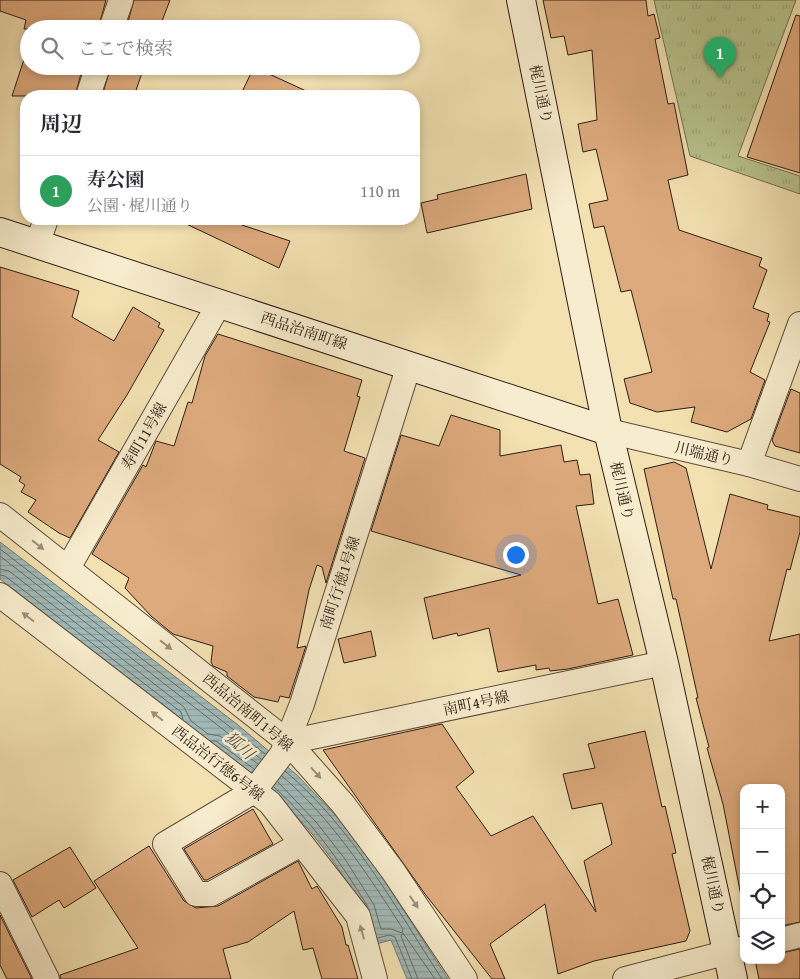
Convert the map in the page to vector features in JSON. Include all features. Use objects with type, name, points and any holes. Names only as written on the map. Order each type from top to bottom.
[{"type":"street","points":[[114,20],[121,0]]},
{"type":"street","name":"梶川通り","points":[[521,0],[608,430],[735,950],[733,979]]},
{"type":"street","points":[[90,90],[95,75]]},
{"type":"street","points":[[36,245],[44,225]]},
{"type":"street","name":"西品治南町線","points":[[0,232],[608,430]]},
{"type":"street","name":"寿町11号線","points":[[68,568],[219,304]]},
{"type":"street","points":[[749,464],[800,324]]},
{"type":"street","name":"南町行徳1号線","points":[[254,791],[282,754],[302,704],[409,365]]},
{"type":"street","name":"川端通り","points":[[608,430],[749,464],[800,479]]},
{"type":"street","name":"西品治南町1号線","points":[[0,515],[288,742],[343,804],[393,870],[465,979]]},
{"type":"street","name":"西品治行徳6号線","points":[[0,595],[270,803],[358,916],[376,979]]},
{"type":"street","name":"南町4号線","points":[[288,742],[664,664]]},
{"type":"street","points":[[254,791],[165,844],[191,889],[196,894],[211,894],[301,844]]},
{"type":"street","points":[[0,885],[47,979]]},
{"type":"street","points":[[785,939],[800,935]]},
{"type":"street","points":[[625,979],[735,950]]},
{"type":"green space","points":[[654,0],[796,0],[738,156],[800,176],[800,194],[690,156]]},
{"type":"water","name":"狐川","points":[[0,542],[238,725],[297,775],[362,846],[448,979],[407,979],[391,940],[373,945],[365,916],[358,900],[329,855],[292,812],[272,792],[227,756],[179,726],[178,716],[0,579]]},
{"type":"building","points":[[0,0],[106,0],[100,20],[26,20],[0,11]]},
{"type":"building","points":[[134,0],[170,0],[162,20],[128,20]]},
{"type":"building","points":[[543,0],[646,0],[648,16],[654,14],[660,38],[655,39],[668,104],[674,103],[688,175],[668,180],[679,230],[762,258],[759,266],[767,270],[753,308],[769,314],[767,321],[770,322],[750,372],[765,380],[751,419],[727,432],[691,422],[695,407],[657,412],[630,403],[624,379],[652,372],[631,290],[621,292],[604,226],[594,228],[589,204],[608,200],[596,149],[583,152],[578,124],[597,120],[592,50],[568,55],[564,36],[551,38]]},
{"type":"building","points":[[796,15],[800,16],[800,173],[747,157]]},
{"type":"building","points":[[20,72],[20,75],[81,75],[77,90],[20,90],[20,96],[12,96]]},
{"type":"building","points":[[108,75],[141,75],[136,90],[104,90]]},
{"type":"building","points":[[250,75],[271,75],[304,90],[243,90]]},
{"type":"building","points":[[526,174],[532,209],[427,233],[421,203],[438,199],[437,195]]},
{"type":"building","points":[[188,225],[242,225],[290,241],[279,268]]},
{"type":"building","points":[[0,267],[79,291],[72,317],[114,341],[133,307],[160,323],[158,327],[164,330],[127,395],[98,440],[119,452],[70,538],[59,533],[28,512],[36,500],[21,492],[25,485],[19,481],[21,477],[0,464]]},
{"type":"building","points":[[218,334],[362,380],[357,396],[360,397],[344,451],[365,458],[326,583],[322,567],[317,565],[309,590],[297,648],[306,646],[289,698],[280,696],[278,702],[254,697],[227,676],[227,672],[213,666],[211,662],[213,646],[173,634],[151,616],[125,588],[129,578],[92,554],[143,465],[146,467],[156,441],[174,446],[188,402],[192,403],[205,356]]},
{"type":"building","points":[[791,389],[800,393],[800,453],[775,446],[772,440]]},
{"type":"building","points":[[451,415],[500,430],[500,456],[561,445],[564,462],[577,460],[580,475],[590,474],[594,504],[576,506],[598,604],[618,599],[633,655],[568,669],[550,671],[549,668],[536,670],[536,665],[498,672],[489,628],[458,636],[457,633],[433,639],[424,598],[521,575],[371,531],[401,435],[439,446]]},
{"type":"building","points":[[674,462],[686,468],[711,569],[730,494],[768,505],[767,509],[800,517],[800,532],[790,570],[787,569],[769,641],[800,634],[800,922],[785,925],[785,784],[740,784],[740,891],[723,804],[707,748],[709,747],[696,698],[698,698],[676,599],[673,599],[644,469]]},
{"type":"building","points":[[371,631],[376,656],[344,663],[338,639]]},
{"type":"building","points":[[442,724],[474,772],[456,787],[491,836],[533,816],[596,912],[584,861],[612,844],[602,803],[572,809],[563,774],[595,768],[588,744],[645,731],[662,807],[665,806],[676,853],[672,854],[690,931],[686,941],[594,961],[558,974],[545,904],[490,944],[505,979],[492,979],[425,894],[323,750]]},
{"type":"building","points":[[253,809],[273,844],[204,880],[184,849]]},
{"type":"building","points":[[149,846],[184,901],[196,908],[218,906],[298,861],[312,889],[317,886],[342,927],[358,979],[322,979],[313,948],[303,950],[294,911],[248,942],[223,949],[231,979],[61,979],[60,975],[138,948],[94,881]]},
{"type":"building","points":[[70,847],[96,888],[64,908],[59,900],[32,917],[13,880]]},
{"type":"building","points":[[0,915],[32,979],[7,979],[0,965]]},
{"type":"building","points":[[800,949],[800,979],[759,979],[756,964],[785,964],[785,952]]},
{"type":"place","name":"寿公園","points":[[720,78]]}]
